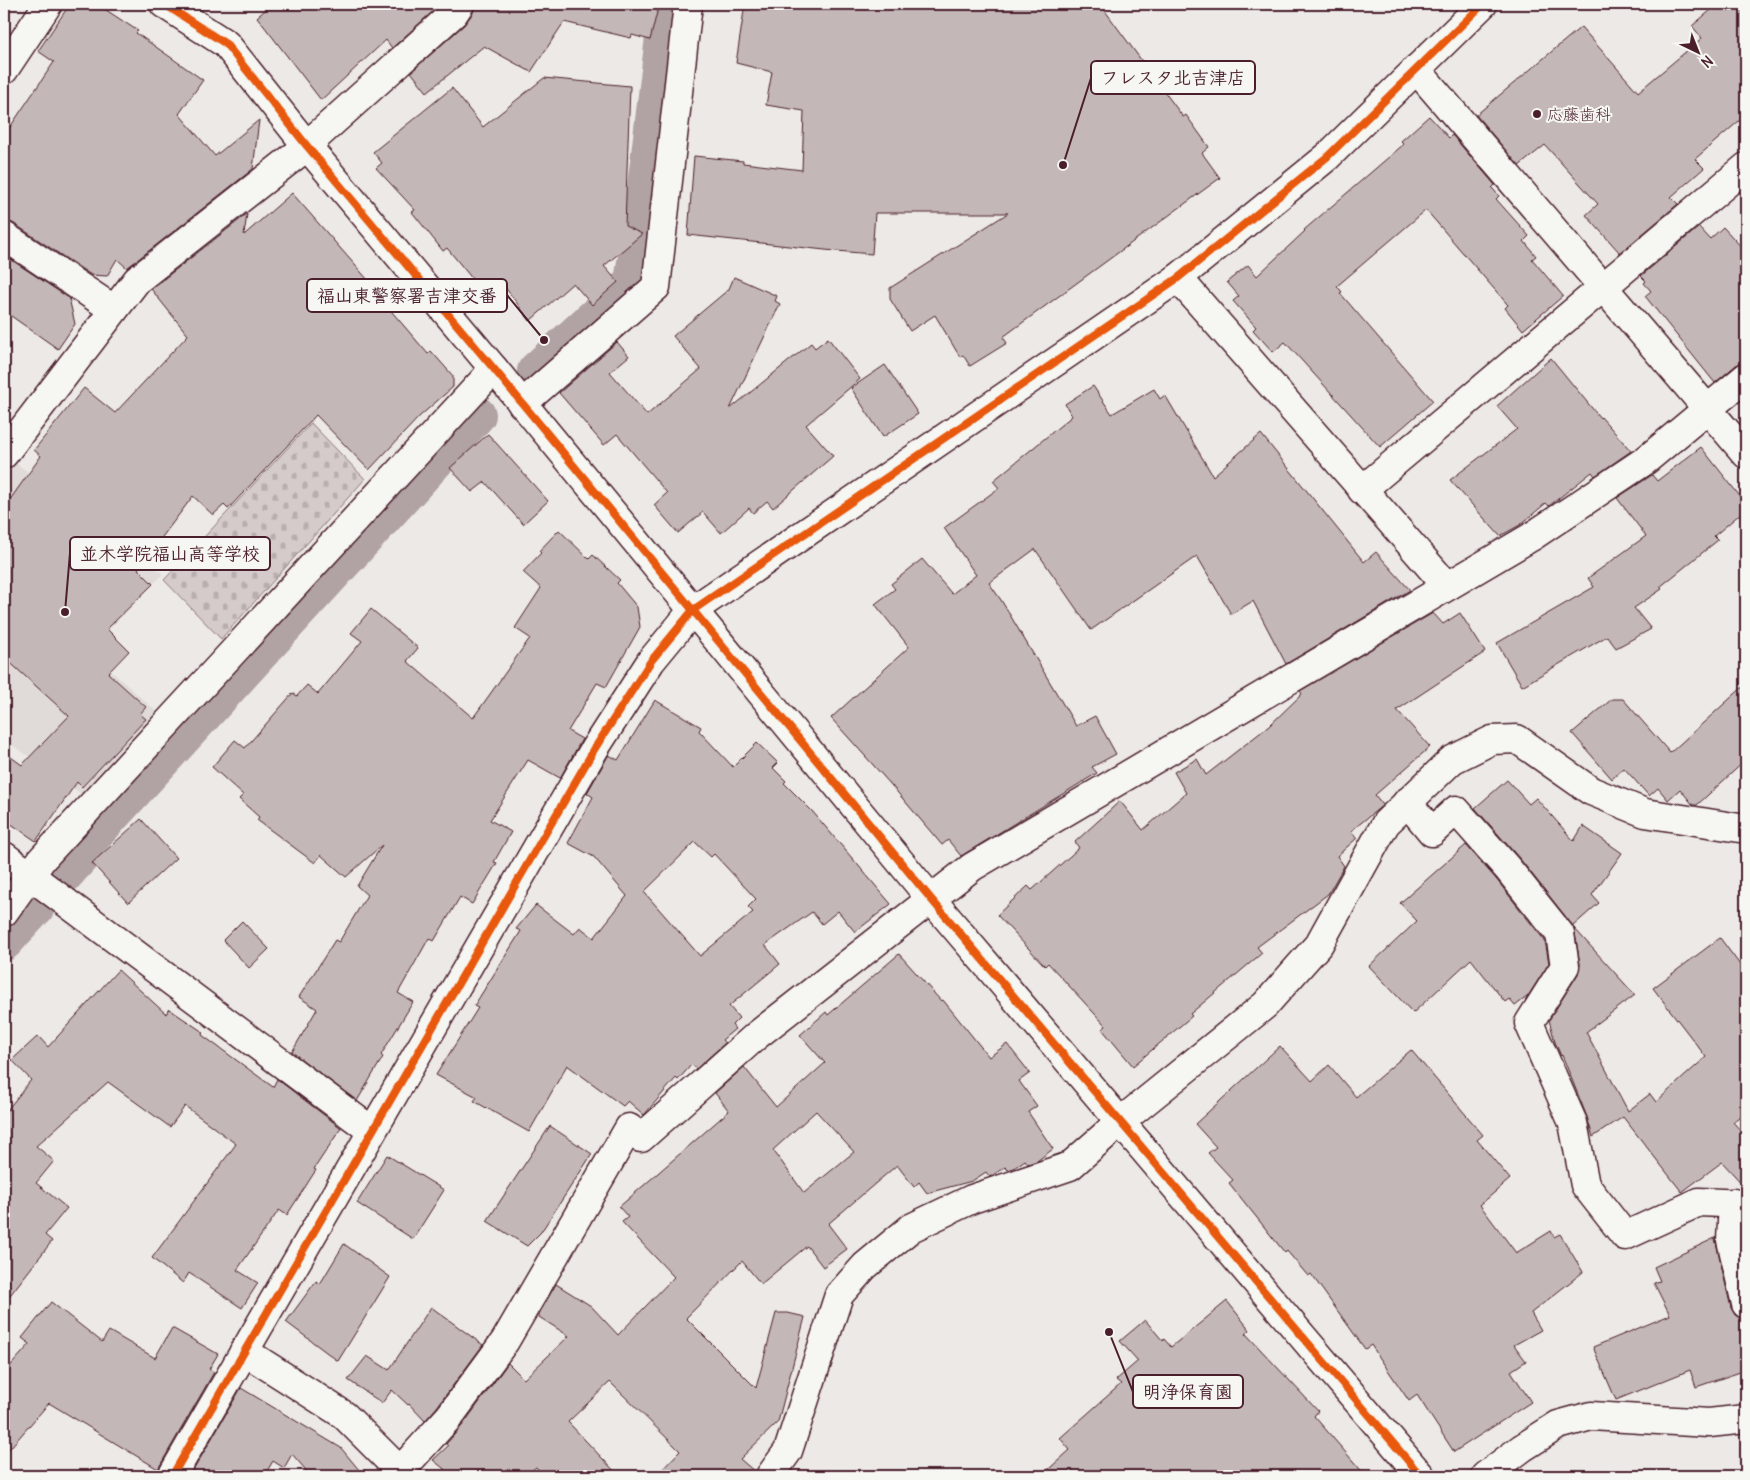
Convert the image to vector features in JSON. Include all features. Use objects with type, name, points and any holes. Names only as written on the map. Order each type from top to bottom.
[{"type":"street","points":[[4,70],[48,4]]},
{"type":"street","points":[[164,4],[226,44],[307,146],[494,369],[931,899],[1421,1476]]},
{"type":"street","points":[[4,454],[137,280],[307,146],[454,13],[460,4]]},
{"type":"street","points":[[522,404],[656,287],[688,4]]},
{"type":"street","points":[[172,1476],[595,748],[651,662],[693,610],[1178,278],[1327,157],[1483,4]]},
{"type":"street","points":[[1416,69],[1746,454]]},
{"type":"street","points":[[1362,490],[1746,167]]},
{"type":"street","points":[[4,236],[114,309]]},
{"type":"street","points":[[1178,278],[1447,586]]},
{"type":"street","points":[[4,912],[42,859],[494,369]]},
{"type":"street","points":[[244,1351],[344,1415],[399,1474],[449,1417],[505,1341],[629,1128],[640,1138],[756,1036],[972,867],[1531,537],[1646,460],[1746,378]]},
{"type":"street","points":[[770,1476],[788,1451],[839,1295],[865,1266],[911,1228],[972,1199],[1070,1166],[1120,1122],[1265,1005],[1318,944],[1386,823],[1452,760],[1492,740],[1517,739],[1592,790],[1646,813],[1746,829]]},
{"type":"street","points":[[1408,802],[1432,832],[1456,810],[1508,869],[1560,934],[1565,966],[1529,1023],[1573,1123],[1585,1184],[1625,1236],[1698,1202],[1740,1204],[1731,1240],[1746,1304]]},
{"type":"street","points":[[4,856],[372,1131]]},
{"type":"street","points":[[1485,1476],[1522,1448],[1558,1425],[1591,1416],[1709,1423],[1746,1419]]},
{"type":"shaded area","points":[[16,463],[163,574],[88,650],[160,715],[83,795],[4,739],[4,479]]},
{"type":"green space","points":[[311,423],[365,479],[221,639],[164,580]]},
{"type":"building","points":[[70,4],[97,4],[138,31],[136,33],[203,80],[179,114],[215,156],[259,120],[253,169],[127,268],[117,259],[107,276],[91,275],[13,223],[4,221],[4,136],[54,62],[38,51]]},
{"type":"building","points":[[272,4],[441,4],[392,48],[386,40],[321,100],[257,17]]},
{"type":"building","points":[[475,4],[659,4],[650,40],[632,35],[631,38],[564,22],[531,72],[484,46],[427,92],[411,72],[464,25],[473,13]]},
{"type":"building","points":[[745,4],[1100,4],[1183,117],[1186,115],[1209,147],[1202,153],[1220,178],[1003,337],[1007,343],[970,366],[963,355],[960,357],[935,315],[910,331],[890,299],[890,288],[1008,213],[875,213],[872,254],[688,235],[694,156],[802,170],[804,111],[766,105],[772,72],[736,63]]},
{"type":"building","points":[[1718,4],[1746,4],[1746,115],[1695,159],[1704,168],[1671,197],[1678,204],[1620,253],[1586,215],[1598,204],[1545,145],[1519,166],[1476,115],[1581,27],[1638,92],[1702,38],[1692,26]]},
{"type":"building","points":[[544,78],[630,86],[625,226],[642,234],[604,266],[618,282],[592,305],[573,283],[530,321],[499,279],[483,292],[447,248],[443,251],[412,212],[415,210],[376,168],[382,163],[373,152],[452,88],[483,127]]},
{"type":"building","points":[[1429,116],[1449,138],[1452,135],[1495,185],[1492,188],[1499,196],[1496,199],[1529,236],[1524,241],[1536,256],[1532,259],[1563,296],[1523,330],[1505,308],[1508,305],[1426,210],[1337,286],[1342,292],[1340,293],[1433,401],[1380,447],[1285,342],[1273,352],[1253,330],[1256,327],[1233,301],[1239,296],[1227,282],[1248,265],[1257,276],[1304,230],[1404,144],[1401,141]]},
{"type":"building","points":[[292,193],[382,296],[380,298],[428,354],[431,351],[453,376],[453,387],[420,416],[369,470],[316,415],[228,509],[224,505],[213,515],[193,496],[138,569],[153,584],[107,629],[129,651],[108,673],[146,707],[140,714],[146,719],[82,787],[77,782],[36,841],[4,819],[4,752],[22,765],[69,716],[4,657],[4,508],[41,456],[34,450],[84,388],[115,413],[188,335],[151,289],[247,214],[244,235]]},
{"type":"building","points":[[1699,227],[1710,239],[1723,227],[1746,252],[1746,361],[1736,365],[1715,383],[1645,296],[1651,291],[1641,276]]},
{"type":"building","points":[[4,255],[69,298],[75,324],[58,349],[4,311]]},
{"type":"building","points":[[734,277],[777,296],[775,301],[780,304],[730,409],[811,343],[815,348],[828,338],[860,379],[806,425],[833,456],[773,508],[767,501],[753,513],[749,508],[721,533],[703,512],[678,533],[654,505],[667,493],[617,434],[604,445],[559,393],[617,342],[629,356],[610,372],[647,415],[701,369],[673,336],[729,289]]},
{"type":"building","points":[[1551,358],[1600,418],[1631,451],[1595,476],[1592,472],[1549,506],[1546,503],[1520,525],[1500,536],[1450,480],[1517,429],[1497,406]]},
{"type":"building","points":[[885,365],[918,414],[883,437],[851,388]]},
{"type":"building","points":[[1093,386],[1112,414],[1154,389],[1160,399],[1165,395],[1213,476],[1261,434],[1364,562],[1376,552],[1410,590],[1286,664],[1253,601],[1231,614],[1197,556],[1091,630],[1035,549],[989,583],[1076,726],[1095,716],[1116,754],[1092,767],[1097,773],[961,856],[948,840],[942,845],[831,718],[909,647],[875,604],[895,589],[891,584],[922,559],[952,594],[976,575],[944,528],[999,488],[993,481],[1072,416],[1065,404]]},
{"type":"building","points":[[488,434],[548,501],[523,524],[485,482],[472,492],[450,468]]},
{"type":"building","points":[[1701,447],[1746,504],[1746,509],[1714,536],[1718,540],[1660,587],[1662,589],[1634,608],[1651,629],[1616,648],[1607,636],[1522,686],[1497,643],[1594,587],[1588,578],[1646,536],[1617,498],[1652,475],[1657,481]]},
{"type":"building","points":[[559,530],[589,559],[593,555],[620,580],[617,583],[637,607],[640,627],[606,687],[597,683],[568,731],[582,739],[560,778],[528,760],[490,820],[511,832],[494,862],[497,863],[472,904],[460,897],[434,941],[429,938],[398,993],[413,1002],[381,1055],[383,1057],[357,1101],[292,1052],[317,1009],[299,997],[335,940],[339,942],[367,895],[357,886],[382,845],[346,877],[321,855],[315,863],[257,820],[259,817],[239,799],[243,795],[212,767],[235,740],[245,748],[293,693],[297,696],[307,685],[318,694],[362,641],[351,633],[371,609],[418,648],[407,661],[473,718],[530,638],[515,628],[541,588],[523,572],[541,553],[539,551]]},
{"type":"building","points":[[1433,613],[1443,624],[1460,613],[1485,652],[1397,710],[1430,747],[1375,795],[1383,805],[1351,831],[1357,838],[1337,856],[1344,866],[1328,894],[1257,947],[1262,953],[1190,1014],[1192,1016],[1133,1066],[1102,1029],[1106,1026],[1048,963],[1045,966],[997,915],[1028,886],[1032,890],[1079,848],[1075,842],[1120,801],[1143,830],[1186,793],[1174,772],[1197,759],[1206,775],[1269,726],[1302,694],[1300,691]]},
{"type":"building","points":[[1746,684],[1746,760],[1697,805],[1693,805],[1680,789],[1668,800],[1658,788],[1649,796],[1624,768],[1612,779],[1572,733],[1612,699],[1623,699],[1670,753]]},
{"type":"building","points":[[655,700],[701,727],[699,731],[733,767],[757,743],[778,763],[773,768],[786,781],[784,783],[812,811],[891,904],[855,932],[838,911],[822,924],[812,912],[765,945],[780,964],[729,1006],[739,1018],[732,1025],[735,1029],[722,1040],[725,1043],[696,1069],[692,1064],[678,1080],[676,1078],[644,1115],[628,1101],[623,1106],[567,1065],[529,1132],[474,1101],[477,1097],[436,1075],[478,1008],[474,1006],[521,931],[516,929],[536,905],[574,934],[580,927],[594,938],[627,896],[594,857],[568,843],[593,797],[587,793],[608,756],[618,760]],"holes":[[[695,842],[711,857],[714,854],[756,899],[748,907],[753,912],[700,956],[644,892]]]},
{"type":"building","points":[[1507,780],[1529,804],[1536,798],[1574,841],[1583,826],[1622,853],[1592,895],[1599,903],[1573,926],[1520,859],[1475,808]]},
{"type":"building","points":[[141,819],[176,858],[128,903],[92,863]]},
{"type":"building","points":[[1466,845],[1496,879],[1545,941],[1549,963],[1528,996],[1515,1006],[1509,999],[1505,1002],[1471,959],[1413,1013],[1369,966],[1417,921],[1400,903]]},
{"type":"building","points":[[242,921],[269,949],[249,968],[223,940]]},
{"type":"building","points":[[1574,928],[1635,995],[1586,1032],[1628,1111],[1650,1094],[1656,1102],[1706,1057],[1653,988],[1720,938],[1746,973],[1746,1111],[1733,1122],[1746,1137],[1746,1188],[1722,1162],[1682,1192],[1623,1117],[1593,1137],[1587,1117],[1555,1042],[1549,1020],[1578,974],[1580,964]]},
{"type":"building","points":[[899,954],[941,1001],[943,1000],[989,1057],[1007,1044],[1030,1073],[1019,1081],[1037,1106],[1028,1112],[1053,1149],[1037,1161],[1028,1164],[1025,1160],[1014,1168],[1008,1170],[1005,1167],[990,1177],[986,1172],[972,1181],[927,1193],[919,1182],[914,1187],[897,1165],[828,1224],[847,1249],[823,1267],[807,1246],[761,1284],[742,1261],[686,1318],[756,1388],[776,1313],[788,1313],[805,1317],[778,1422],[740,1459],[755,1472],[755,1476],[656,1476],[680,1451],[610,1382],[568,1422],[619,1476],[545,1476],[536,1467],[525,1476],[453,1476],[433,1460],[448,1446],[446,1444],[462,1426],[508,1363],[524,1379],[569,1336],[539,1317],[556,1284],[591,1306],[618,1335],[674,1277],[622,1222],[628,1217],[619,1207],[729,1111],[715,1093],[744,1067],[776,1107],[825,1063],[800,1035],[826,1012],[828,1015]],"holes":[[[816,1111],[854,1152],[804,1193],[773,1150]]]},
{"type":"building","points":[[118,970],[166,1014],[169,1009],[203,1032],[202,1035],[273,1087],[277,1079],[341,1128],[287,1215],[279,1210],[237,1270],[258,1283],[242,1308],[189,1273],[183,1283],[152,1258],[236,1144],[185,1106],[170,1127],[108,1082],[36,1146],[54,1161],[36,1183],[67,1208],[45,1235],[52,1241],[4,1303],[4,1114],[31,1080],[12,1060],[38,1036],[48,1047]]},
{"type":"building","points":[[1280,1046],[1312,1081],[1329,1065],[1356,1097],[1411,1050],[1483,1135],[1477,1140],[1510,1179],[1480,1205],[1516,1253],[1551,1231],[1554,1237],[1560,1234],[1583,1272],[1531,1313],[1541,1330],[1514,1345],[1526,1361],[1511,1371],[1531,1402],[1454,1452],[1417,1395],[1409,1401],[1371,1345],[1365,1349],[1311,1274],[1308,1276],[1287,1251],[1285,1253],[1229,1183],[1233,1180],[1208,1153],[1216,1147],[1195,1124]]},
{"type":"building","points":[[550,1126],[592,1154],[541,1232],[527,1246],[487,1221]]},
{"type":"building","points":[[387,1155],[444,1190],[413,1239],[357,1203]]},
{"type":"building","points":[[1715,1238],[1731,1308],[1735,1315],[1741,1319],[1746,1319],[1746,1370],[1696,1387],[1690,1370],[1616,1400],[1593,1347],[1670,1315],[1654,1283],[1660,1281],[1654,1267]]},
{"type":"building","points":[[344,1244],[390,1277],[338,1361],[286,1322],[316,1281],[320,1284]]},
{"type":"building","points":[[1227,1301],[1250,1330],[1246,1334],[1318,1411],[1314,1416],[1366,1476],[1041,1476],[1070,1450],[1060,1438],[1121,1384],[1116,1380],[1138,1361],[1120,1341],[1145,1320],[1163,1341],[1164,1339],[1171,1347]]},
{"type":"building","points":[[51,1302],[102,1342],[109,1331],[155,1358],[172,1328],[218,1354],[209,1369],[214,1372],[158,1469],[49,1403],[4,1455],[4,1373],[30,1344],[22,1338]]},
{"type":"building","points":[[431,1307],[483,1345],[425,1421],[392,1390],[382,1403],[348,1380],[367,1356],[389,1370]]},
{"type":"building","points":[[241,1388],[341,1448],[364,1476],[311,1476],[292,1454],[284,1468],[273,1461],[264,1476],[190,1476]]},
{"type":"waterway","points":[[536,371],[633,282],[668,4]]},
{"type":"waterway","points":[[62,877],[79,858],[88,841],[477,415]]},
{"type":"waterway","points":[[4,942],[36,907]]},
{"type":"cycle path","points":[[164,4],[226,44],[307,146],[494,369],[931,899],[1421,1476]]},
{"type":"cycle path","points":[[172,1476],[595,748],[651,661],[693,610],[1178,278],[1327,157],[1483,4]]},
{"type":"place","name":"応藤歯科","points":[[1537,114]]},
{"type":"place","name":"フレスタ北吉津店","points":[[1063,165]]},
{"type":"place","name":"福山東警察署吉津交番","points":[[544,340]]},
{"type":"place","name":"並木学院福山高等学校","points":[[65,612]]},
{"type":"place","name":"明浄保育園","points":[[1109,1332]]}]
